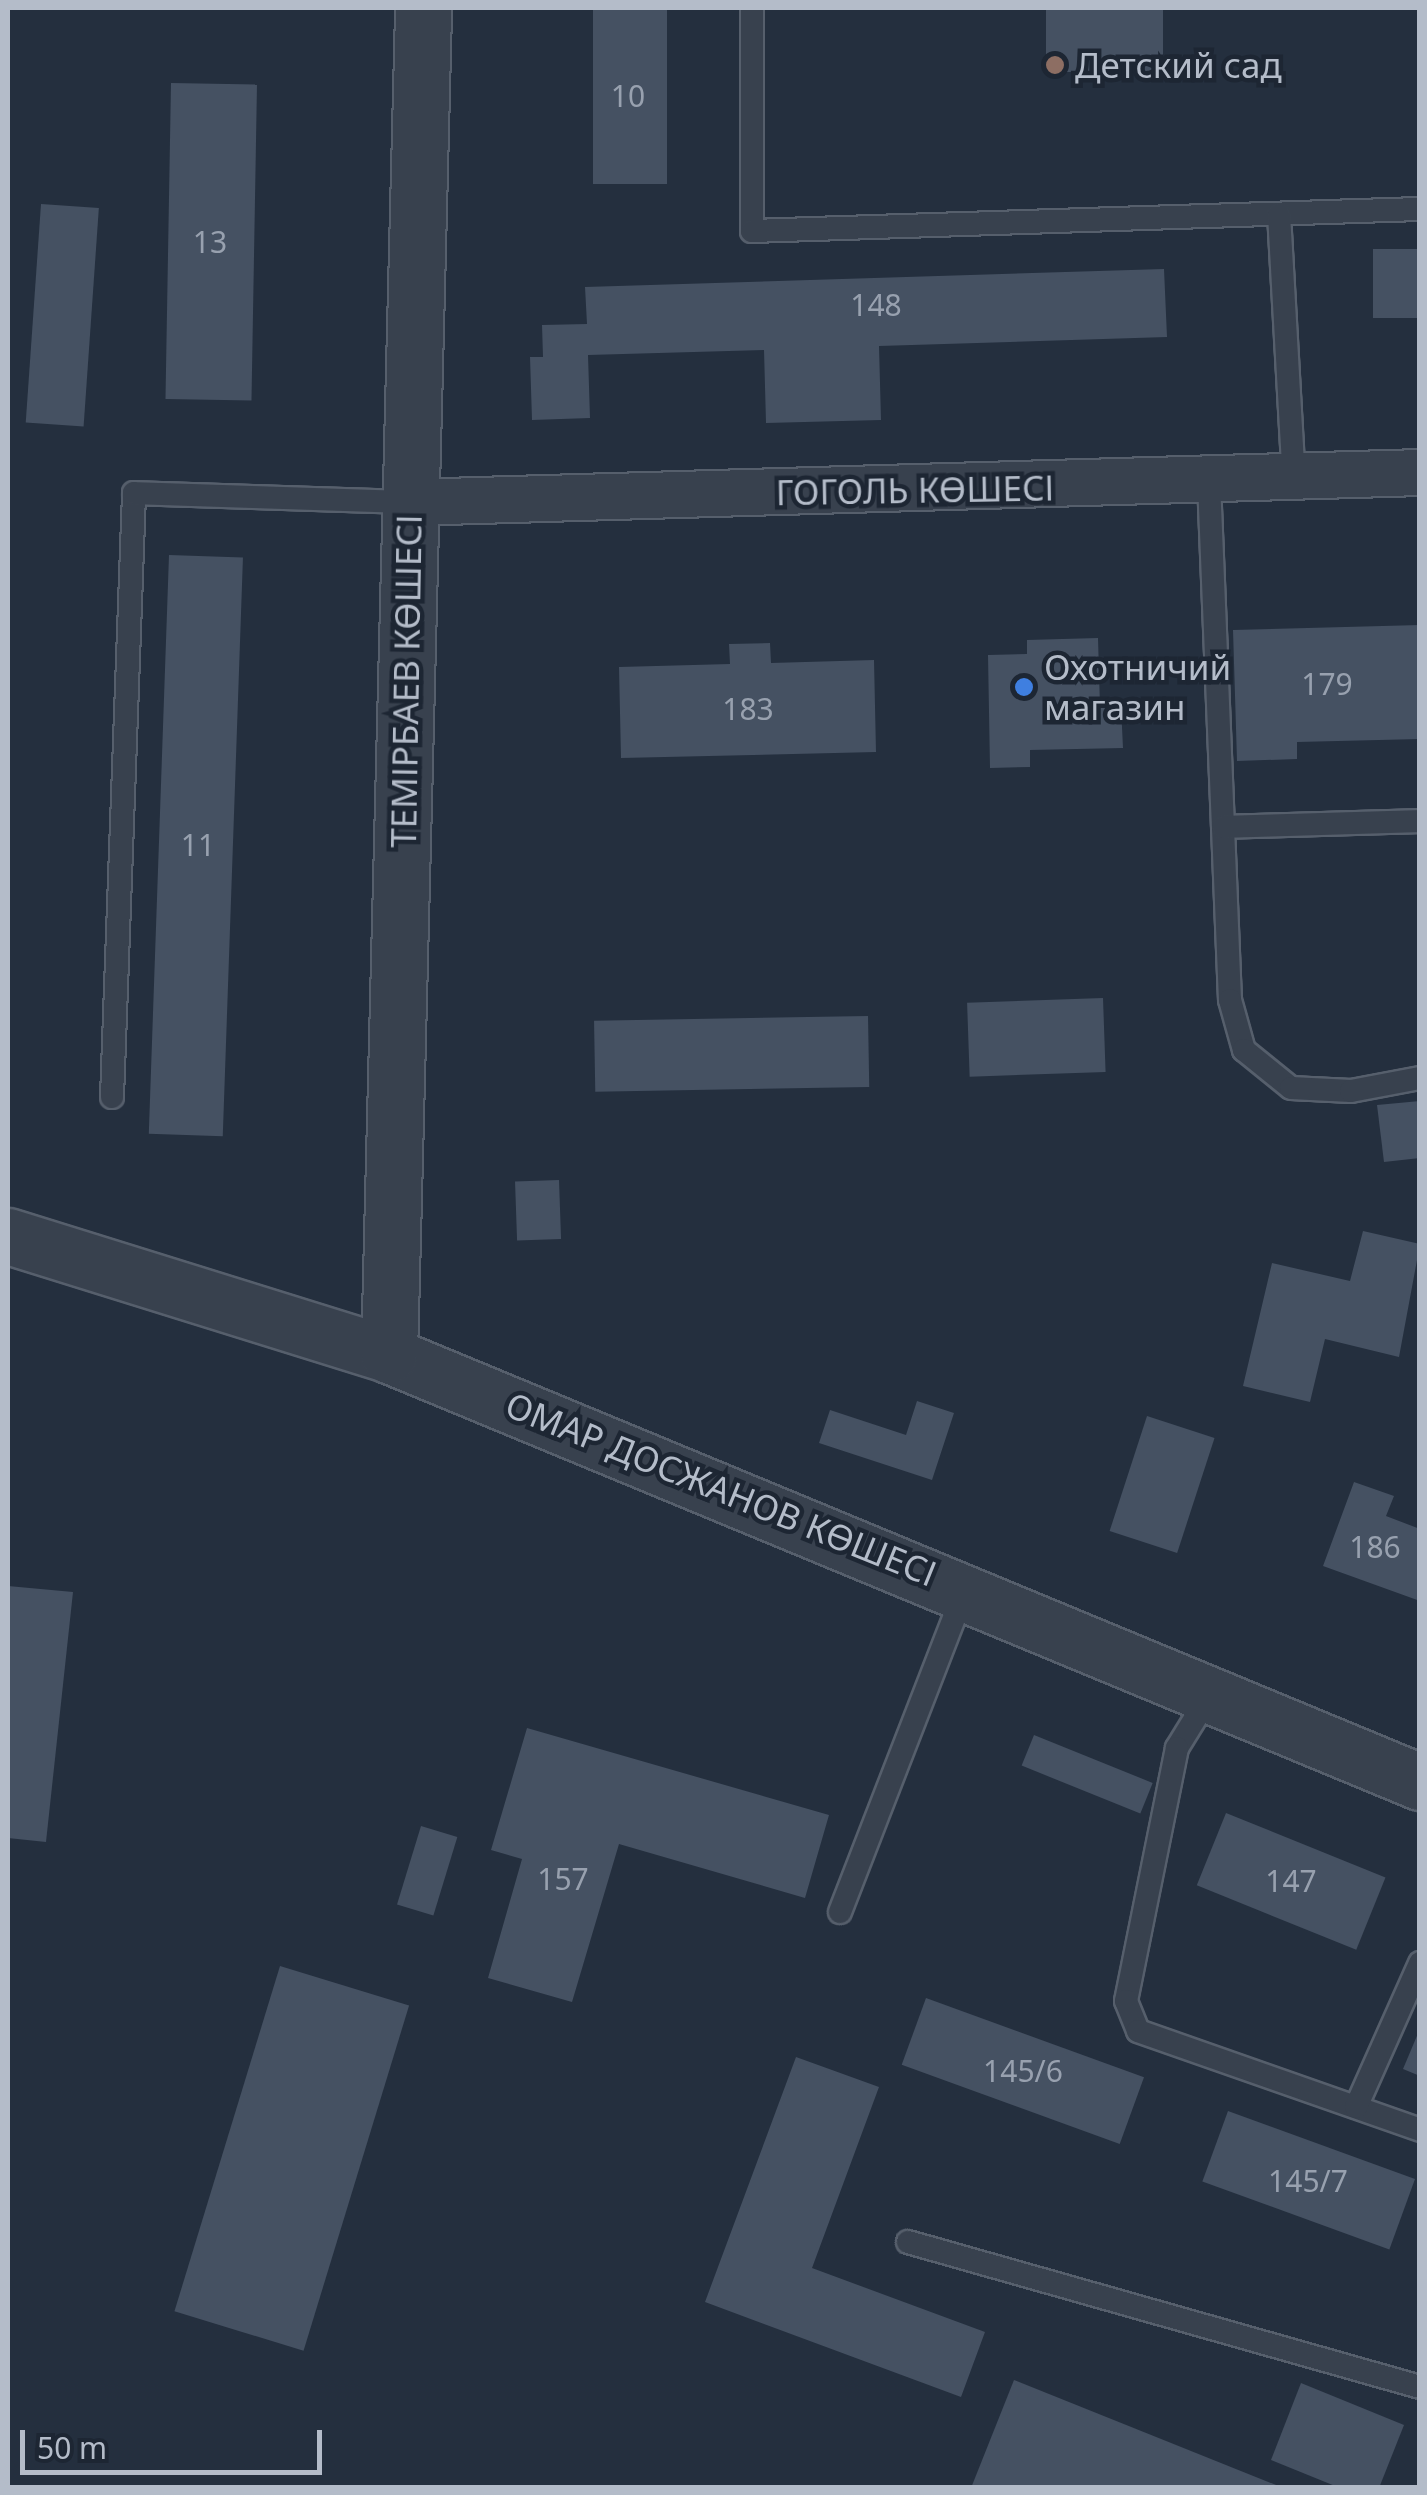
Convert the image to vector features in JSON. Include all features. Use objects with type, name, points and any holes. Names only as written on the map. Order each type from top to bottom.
[{"type":"street","name":"ТЕМІРБАЕВ КӨШЕСІ","points":[[390,1354],[423,8]]},
{"type":"street","name":"ГОГОЛЬ КӨШЕСІ","points":[[410,502],[1294,480],[1420,472]]},
{"type":"street","name":"ОМАР ДОСЖАНОВ КӨШЕСІ","points":[[8,1236],[390,1354],[965,1588],[1420,1782]]},
{"type":"lane","points":[[752,8],[752,231],[1420,209]]},
{"type":"lane","points":[[1279,214],[1294,480]]},
{"type":"lane","points":[[1209,482],[1230,1000],[1244,1050],[1291,1088],[1351,1091],[1420,1078]]},
{"type":"lane","points":[[112,1096],[134,493],[410,502]]},
{"type":"lane","points":[[1223,827],[1420,821]]},
{"type":"lane","points":[[840,1912],[965,1588]]},
{"type":"lane","points":[[1211,1693],[1177,1748],[1126,2001],[1138,2031],[1420,2130]]},
{"type":"lane","points":[[1356,2107],[1420,1963]]},
{"type":"lane","points":[[908,2242],[1420,2387]]},
{"type":"building","points":[[593,8],[667,8],[667,184],[593,184]]},
{"type":"building","points":[[1046,8],[1163,8],[1163,72],[1046,72]]},
{"type":"building","points":[[171,83],[257,85],[251,400],[165,399]]},
{"type":"building","points":[[41,204],[99,208],[84,427],[26,422]]},
{"type":"building","points":[[1373,249],[1420,249],[1420,318],[1373,318]]},
{"type":"building","points":[[1164,269],[1167,337],[879,346],[881,420],[766,423],[764,350],[588,355],[590,418],[532,420],[530,357],[543,357],[542,325],[587,324],[585,287]]},
{"type":"building","points":[[169,555],[243,558],[223,1136],[149,1134]]},
{"type":"building","points":[[1420,625],[1420,739],[1297,742],[1297,759],[1237,761],[1233,630]]},
{"type":"building","points":[[1098,638],[1100,706],[1121,706],[1123,748],[1030,750],[1030,767],[990,768],[988,655],[1027,654],[1027,640]]},
{"type":"building","points":[[770,643],[771,663],[874,660],[876,752],[621,758],[619,667],[730,664],[729,644]]},
{"type":"building","points":[[1103,998],[1106,1072],[970,1077],[967,1003]]},
{"type":"building","points":[[868,1016],[869,1087],[595,1092],[594,1021]]},
{"type":"building","points":[[1420,1101],[1420,1158],[1384,1162],[1377,1105]]},
{"type":"building","points":[[559,1180],[561,1239],[517,1240],[515,1182]]},
{"type":"building","points":[[1363,1231],[1420,1244],[1399,1357],[1325,1339],[1310,1402],[1243,1386],[1272,1263],[1350,1281]]},
{"type":"building","points":[[917,1401],[954,1413],[932,1480],[819,1443],[830,1410],[906,1435]]},
{"type":"building","points":[[1147,1416],[1215,1438],[1177,1553],[1110,1531]]},
{"type":"building","points":[[1354,1482],[1394,1496],[1386,1516],[1420,1529],[1420,1601],[1323,1566]]},
{"type":"building","points":[[8,1586],[73,1592],[46,1842],[8,1838]]},
{"type":"building","points":[[527,1728],[829,1815],[805,1898],[619,1844],[572,2002],[488,1978],[522,1859],[491,1850]]},
{"type":"building","points":[[1034,1735],[1153,1783],[1140,1814],[1022,1766]]},
{"type":"building","points":[[1226,1813],[1385,1877],[1356,1950],[1197,1885]]},
{"type":"building","points":[[421,1826],[457,1837],[433,1916],[397,1904]]},
{"type":"building","points":[[280,1966],[409,2005],[304,2351],[174,2311]]},
{"type":"building","points":[[926,1998],[1144,2077],[1120,2144],[902,2065]]},
{"type":"building","points":[[1420,2031],[1420,2076],[1403,2069]]},
{"type":"building","points":[[796,2057],[879,2087],[812,2268],[985,2332],[961,2397],[705,2302]]},
{"type":"building","points":[[1228,2111],[1415,2179],[1389,2250],[1202,2181]]},
{"type":"building","points":[[1014,2380],[1281,2487],[1281,2488],[971,2488]]},
{"type":"building","points":[[1301,2383],[1404,2425],[1379,2488],[1340,2488],[1271,2460]]},
{"type":"place","name":"Детский сад","points":[[1055,65]]},
{"type":"place","name":"Охотничий магазин","points":[[1024,687]]}]
